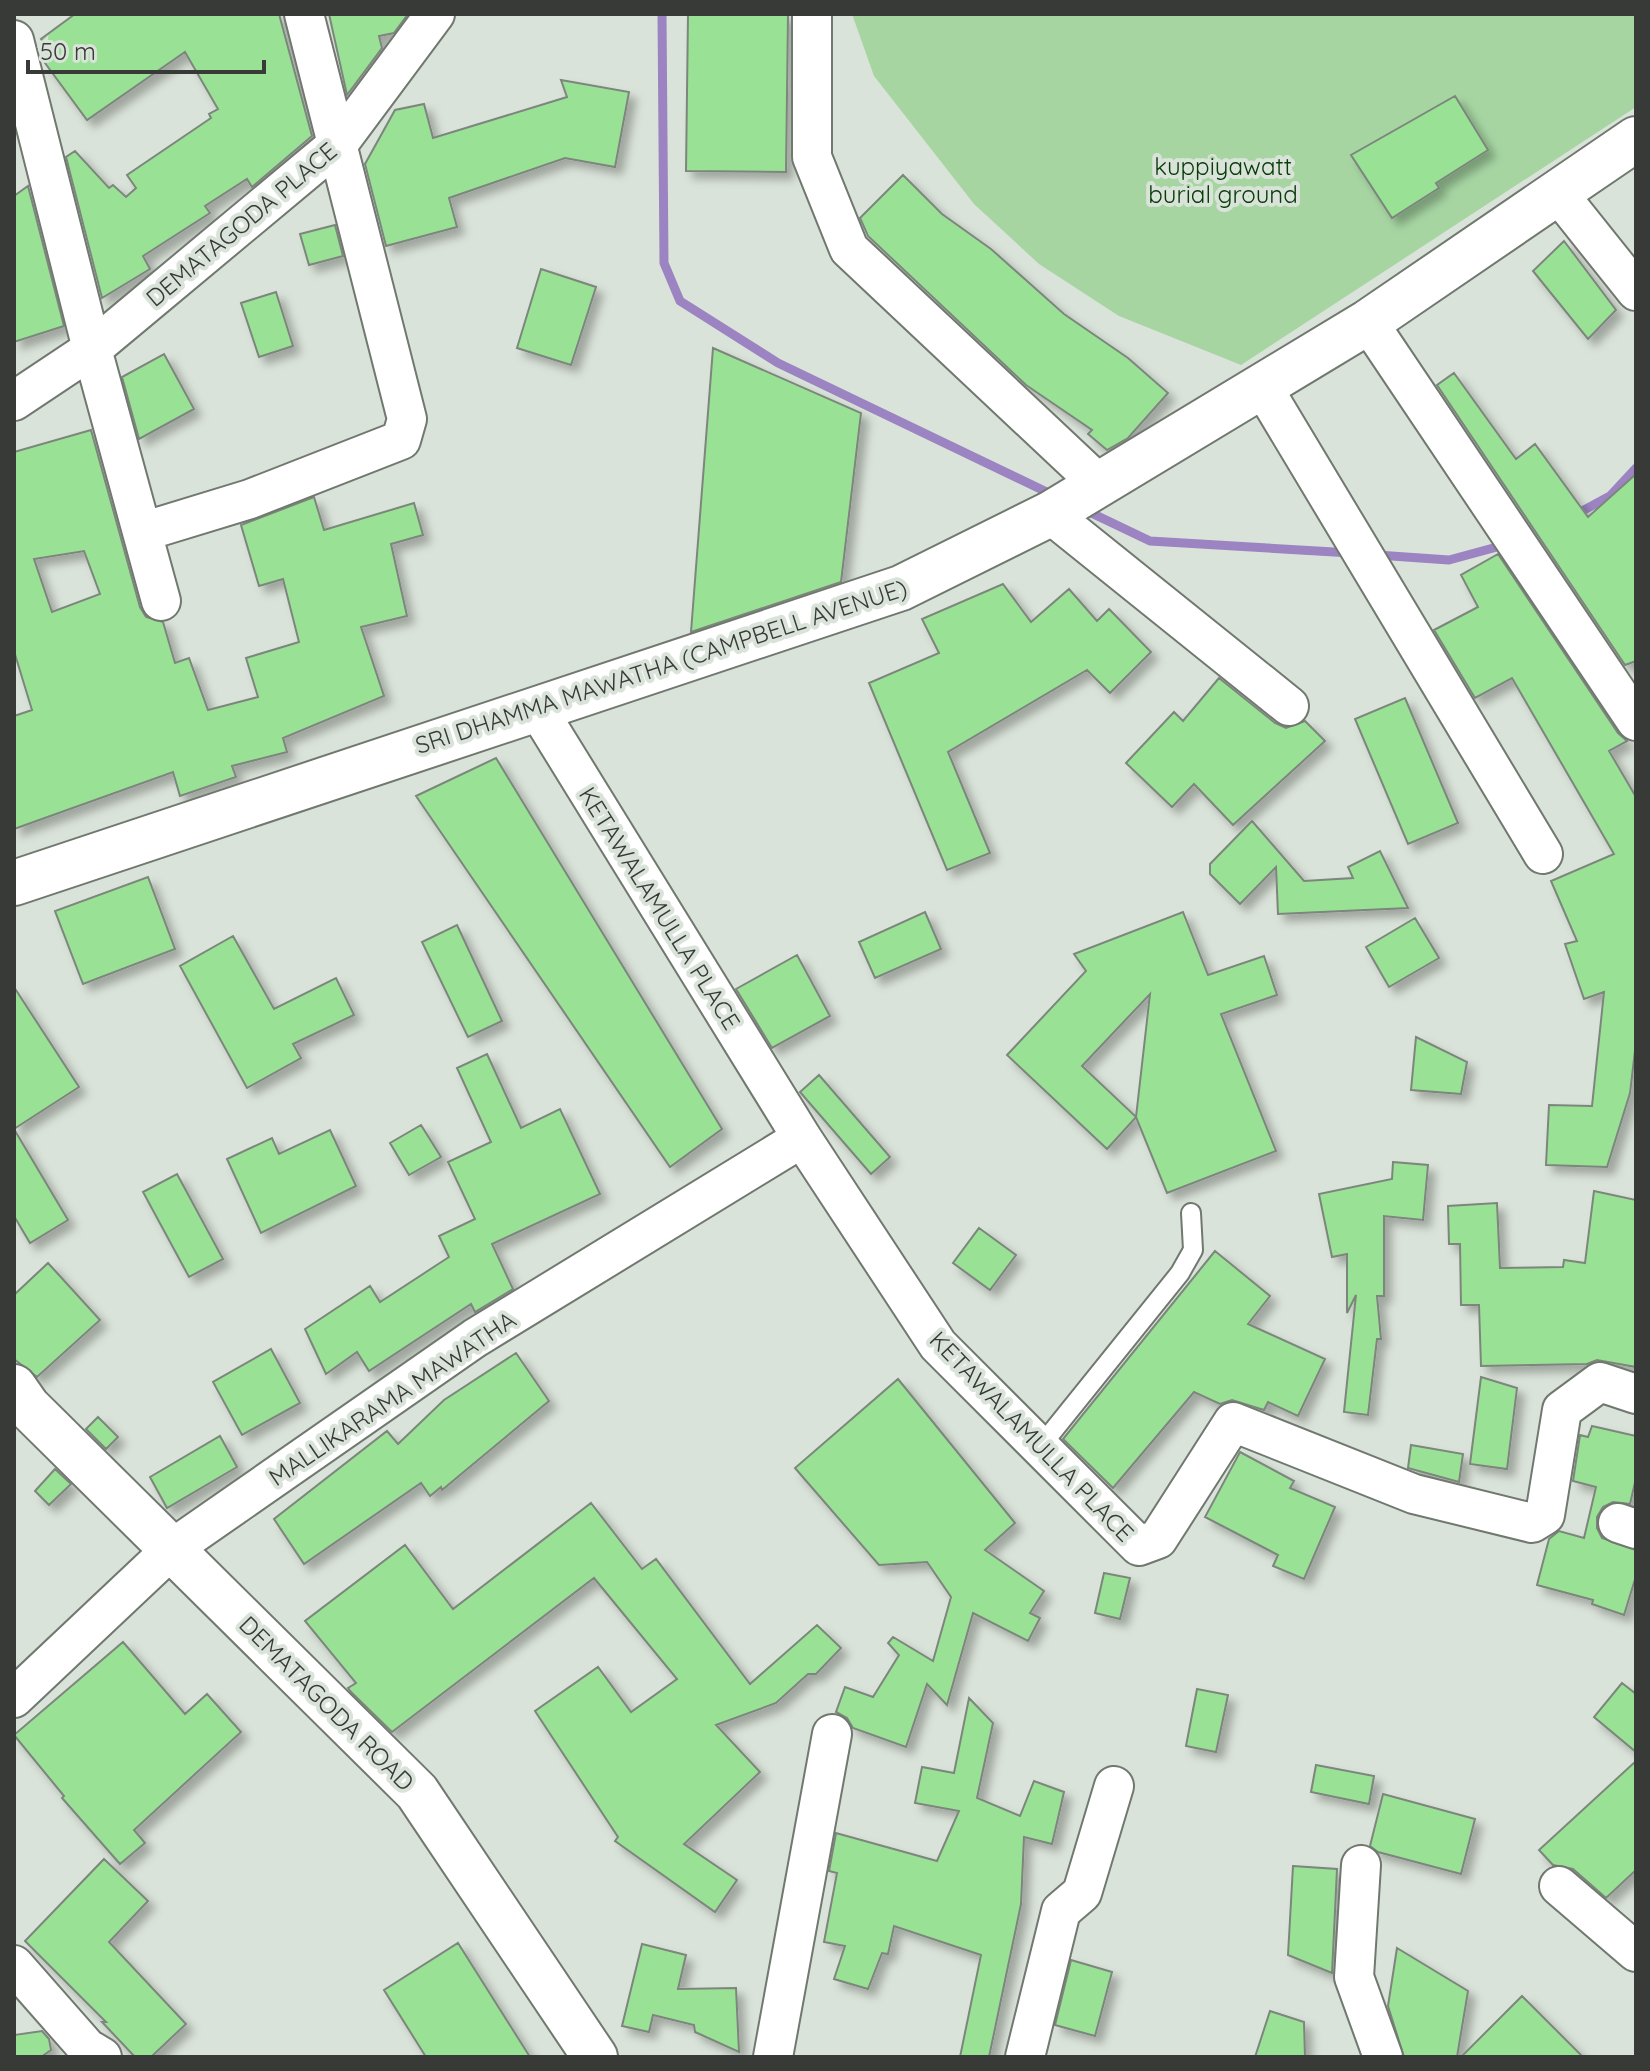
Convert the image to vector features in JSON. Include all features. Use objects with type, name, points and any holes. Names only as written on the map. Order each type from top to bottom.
[{"type":"main road","name":"SRI DHAMMA MAWATHA (CAMPBELL AVENUE)","points":[[14,883],[901,588],[1071,501],[1368,322],[1557,192],[1633,146]]},
{"type":"main road","name":"DEMATAGODA ROAD","points":[[19,1403],[173,1548],[417,1792],[595,2057]]},
{"type":"street","points":[[142,532],[250,499],[401,440],[407,419],[304,14]]},
{"type":"street","name":"DEMATAGODA PLACE","points":[[14,401],[92,349],[339,143],[435,14]]},
{"type":"street","points":[[812,14],[812,157],[849,249],[1071,501],[1289,706]]},
{"type":"street","points":[[14,40],[92,349],[161,601]]},
{"type":"street","points":[[1557,192],[1636,291]]},
{"type":"street","points":[[1368,322],[1636,721]]},
{"type":"street","points":[[1262,386],[1543,854]]},
{"type":"street","name":"KETAWALAMULLA PLACE","points":[[536,707],[802,1138],[938,1345],[1139,1546],[1158,1539],[1233,1422],[1414,1494],[1532,1523],[1545,1515],[1562,1410],[1600,1382],[1636,1394]]},
{"type":"street","name":"MALLIKARAMA MAWATHA","points":[[14,1698],[173,1548],[475,1338],[802,1138]]},
{"type":"street","points":[[773,2057],[832,1734]]},
{"type":"street","points":[[1025,2057],[1061,1911],[1082,1893],[1114,1786]]},
{"type":"street","points":[[1361,1865],[1354,1977],[1383,2057]]},
{"type":"street","points":[[1559,1886],[1636,1952]]},
{"type":"street","points":[[14,1965],[87,2048],[102,2057]]},
{"type":"lane","points":[[1040,1447],[1180,1273],[1193,1250],[1191,1213]]},
{"type":"green space","name":"kuppiyawatt burial ground","points":[[852,14],[1636,14],[1636,107],[1241,365],[1119,316],[1039,264],[974,204],[874,76]]},
{"type":"building","points":[[75,14],[279,14],[312,136],[252,187],[247,179],[205,206],[210,213],[143,256],[150,269],[102,298],[66,157],[75,151],[109,188],[113,185],[126,197],[136,188],[127,175],[211,118],[209,114],[218,109],[185,52],[87,120],[45,63],[54,56],[41,39]]},
{"type":"building","points":[[329,14],[408,14],[394,33],[379,36],[382,48],[347,95]]},
{"type":"building","points":[[688,14],[788,14],[786,172],[686,171]]},
{"type":"building","points":[[561,80],[629,92],[615,167],[565,158],[449,198],[457,227],[386,246],[365,164],[395,110],[424,104],[433,138],[567,97]]},
{"type":"building","points":[[1455,96],[1488,150],[1436,183],[1439,188],[1392,218],[1351,155]]},
{"type":"building","points":[[903,175],[942,214],[991,249],[1064,314],[1128,358],[1168,393],[1128,438],[1107,450],[1088,434],[1092,430],[1026,385],[868,236],[860,218]]},
{"type":"building","points":[[28,186],[64,326],[14,342],[14,196]]},
{"type":"building","points":[[335,225],[343,256],[309,265],[300,234]]},
{"type":"building","points":[[1564,241],[1616,310],[1588,339],[1533,271]]},
{"type":"building","points":[[541,269],[596,287],[571,365],[517,348]]},
{"type":"building","points":[[276,292],[293,346],[259,357],[241,303]]},
{"type":"building","points":[[713,348],[861,413],[841,582],[691,632]]},
{"type":"building","points":[[164,354],[194,409],[139,439],[122,377]]},
{"type":"building","points":[[1454,373],[1516,459],[1535,444],[1588,517],[1636,474],[1636,661],[1625,665],[1437,385]]},
{"type":"building","points":[[91,430],[140,607],[146,617],[163,622],[175,663],[189,658],[208,710],[258,697],[246,658],[299,642],[283,579],[259,586],[241,525],[314,497],[324,530],[414,503],[423,535],[391,544],[407,616],[361,627],[384,696],[283,738],[287,752],[232,766],[236,777],[180,796],[173,772],[14,829],[14,716],[32,710],[14,651],[14,452]],"holes":[[[84,551],[100,594],[52,612],[34,559]]]},
{"type":"building","points":[[1498,554],[1618,733],[1627,741],[1609,751],[1636,797],[1636,1042],[1630,1093],[1607,1167],[1546,1165],[1549,1105],[1592,1106],[1604,992],[1584,999],[1565,944],[1577,941],[1551,881],[1614,854],[1512,678],[1475,698],[1434,630],[1478,607],[1461,575]]},
{"type":"building","points":[[1003,584],[1031,622],[1069,589],[1097,621],[1109,609],[1151,652],[1110,693],[1087,670],[948,752],[990,853],[947,870],[869,683],[939,653],[922,619]]},
{"type":"building","points":[[1219,678],[1275,723],[1286,728],[1305,721],[1325,741],[1233,825],[1194,784],[1172,807],[1126,763],[1174,712],[1183,721]]},
{"type":"building","points":[[1405,698],[1458,823],[1408,844],[1355,719]]},
{"type":"building","points":[[496,758],[722,1129],[670,1167],[416,796]]},
{"type":"building","points":[[1252,821],[1304,881],[1353,878],[1348,867],[1380,851],[1408,908],[1278,914],[1276,867],[1240,904],[1210,874],[1210,864]]},
{"type":"building","points":[[148,877],[175,949],[83,984],[55,911]]},
{"type":"building","points":[[925,912],[941,949],[875,978],[859,942]]},
{"type":"building","points":[[1183,912],[1208,975],[1264,956],[1277,995],[1221,1014],[1276,1151],[1167,1193],[1136,1117],[1107,1149],[1007,1055],[1086,971],[1074,954]],"holes":[[[1150,994],[1136,1117],[1082,1066]]]},
{"type":"building","points":[[1415,918],[1439,958],[1389,987],[1366,947]]},
{"type":"building","points":[[457,925],[502,1021],[468,1037],[422,942]]},
{"type":"building","points":[[233,936],[274,1009],[336,978],[354,1015],[293,1044],[301,1058],[247,1088],[180,966]]},
{"type":"building","points":[[797,955],[830,1016],[772,1048],[736,989]]},
{"type":"building","points":[[14,987],[79,1087],[14,1129]]},
{"type":"building","points":[[1416,1037],[1467,1062],[1461,1094],[1411,1090]]},
{"type":"building","points":[[487,1054],[521,1128],[560,1109],[600,1194],[492,1244],[513,1289],[475,1312],[471,1304],[369,1371],[357,1352],[326,1374],[305,1329],[370,1286],[380,1302],[449,1257],[439,1236],[475,1219],[448,1162],[491,1142],[457,1068]]},
{"type":"building","points":[[819,1075],[890,1157],[871,1174],[800,1092]]},
{"type":"building","points":[[421,1125],[441,1157],[409,1175],[390,1143]]},
{"type":"building","points":[[14,1129],[68,1220],[30,1243],[14,1216]]},
{"type":"building","points":[[330,1130],[356,1186],[261,1233],[227,1159],[272,1138],[279,1154]]},
{"type":"building","points":[[1393,1162],[1428,1165],[1423,1220],[1384,1216],[1384,1296],[1377,1296],[1381,1339],[1377,1339],[1368,1415],[1344,1412],[1356,1295],[1347,1313],[1347,1254],[1332,1257],[1319,1194],[1392,1179]]},
{"type":"building","points":[[177,1174],[223,1259],[189,1277],[143,1192]]},
{"type":"building","points":[[1594,1191],[1636,1200],[1636,1367],[1597,1360],[1587,1364],[1481,1366],[1479,1305],[1461,1305],[1460,1244],[1449,1244],[1448,1206],[1497,1203],[1500,1268],[1563,1267],[1564,1260],[1585,1263]]},
{"type":"building","points":[[979,1228],[1016,1255],[990,1290],[953,1263]]},
{"type":"building","points":[[1215,1251],[1270,1296],[1248,1324],[1325,1359],[1298,1416],[1268,1402],[1264,1410],[1232,1400],[1220,1404],[1194,1392],[1113,1488],[1063,1439]]},
{"type":"building","points":[[48,1263],[100,1320],[37,1377],[14,1359],[14,1295]]},
{"type":"building","points":[[271,1349],[300,1403],[242,1435],[213,1382]]},
{"type":"building","points":[[516,1353],[549,1401],[442,1490],[441,1487],[430,1496],[421,1483],[304,1564],[274,1519],[387,1431],[398,1444],[444,1400]]},
{"type":"building","points":[[1481,1377],[1517,1388],[1507,1469],[1470,1464]]},
{"type":"building","points":[[898,1379],[1015,1523],[985,1550],[1044,1591],[1030,1613],[1040,1618],[1028,1641],[973,1613],[947,1705],[927,1684],[906,1747],[853,1728],[847,1718],[836,1712],[845,1687],[873,1697],[899,1655],[888,1643],[893,1637],[933,1661],[951,1597],[927,1562],[879,1565],[795,1468]]},
{"type":"building","points":[[98,1417],[118,1437],[106,1449],[86,1429]]},
{"type":"building","points":[[1592,1426],[1636,1436],[1636,1478],[1630,1504],[1613,1502],[1603,1507],[1597,1517],[1597,1528],[1602,1538],[1636,1550],[1636,1576],[1624,1615],[1592,1604],[1593,1600],[1537,1585],[1549,1539],[1559,1531],[1584,1538],[1596,1487],[1573,1481],[1580,1435],[1588,1437]]},
{"type":"building","points":[[220,1436],[237,1467],[167,1508],[150,1477]]},
{"type":"building","points":[[1411,1445],[1463,1454],[1459,1482],[1408,1468]]},
{"type":"building","points":[[1240,1452],[1294,1481],[1290,1488],[1335,1507],[1304,1579],[1273,1566],[1278,1555],[1205,1517]]},
{"type":"building","points":[[55,1469],[71,1484],[49,1505],[35,1491]]},
{"type":"building","points":[[591,1503],[642,1569],[656,1559],[750,1684],[817,1625],[841,1648],[816,1674],[808,1674],[776,1703],[716,1725],[760,1772],[684,1844],[737,1880],[715,1912],[615,1841],[618,1837],[535,1711],[598,1667],[631,1712],[677,1679],[594,1578],[392,1732],[351,1692],[348,1688],[356,1683],[305,1621],[405,1545],[453,1609]]},
{"type":"building","points":[[1104,1573],[1130,1578],[1120,1619],[1095,1613]]},
{"type":"building","points":[[123,1642],[185,1714],[207,1694],[241,1732],[134,1830],[145,1843],[120,1864],[62,1798],[64,1796],[14,1735]]},
{"type":"building","points":[[1622,1683],[1636,1694],[1636,1752],[1594,1717]]},
{"type":"building","points":[[1197,1689],[1228,1695],[1216,1752],[1186,1746]]},
{"type":"building","points":[[969,1698],[993,1723],[977,1798],[1020,1816],[1034,1781],[1064,1792],[1052,1844],[1024,1837],[1021,1904],[989,2057],[960,2057],[981,1955],[894,1926],[888,1954],[882,1953],[868,1989],[834,1979],[845,1946],[824,1942],[837,1873],[829,1871],[836,1833],[937,1861],[959,1811],[915,1803],[922,1767],[954,1773]]},
{"type":"building","points":[[1636,1761],[1636,1870],[1606,1898],[1573,1869],[1553,1865],[1539,1850]]},
{"type":"building","points":[[1316,1765],[1374,1776],[1369,1804],[1311,1792]]},
{"type":"building","points":[[1383,1794],[1475,1819],[1461,1874],[1378,1852],[1370,1846]]},
{"type":"building","points":[[104,1859],[148,1901],[109,1942],[186,2024],[151,2057],[135,2057],[102,2022],[106,2022],[25,1941]]},
{"type":"building","points":[[1293,1866],[1337,1869],[1332,1973],[1288,1955]]},
{"type":"building","points":[[458,1943],[530,2057],[426,2057],[384,1990]]},
{"type":"building","points":[[642,1944],[686,1955],[678,1989],[736,1988],[739,2052],[695,2032],[694,2025],[653,2015],[649,2032],[622,2026]]},
{"type":"building","points":[[1397,1948],[1468,1991],[1457,2057],[1404,2057],[1388,2006]]},
{"type":"building","points":[[1071,1960],[1112,1972],[1095,2036],[1055,2025]]},
{"type":"building","points":[[1522,1996],[1583,2057],[1461,2057]]},
{"type":"building","points":[[1270,2011],[1304,2022],[1305,2057],[1255,2057]]},
{"type":"building","points":[[42,2031],[49,2039],[51,2050],[41,2057],[14,2057],[14,2035]]},
{"type":"waterway","points":[[662,14],[664,263],[680,301],[778,363],[1053,495]]},
{"type":"waterway","points":[[1573,516],[1610,496],[1636,468]]},
{"type":"waterway","points":[[1085,510],[1150,541],[1351,553]]},
{"type":"waterway","points":[[1377,555],[1449,560],[1508,544]]}]
